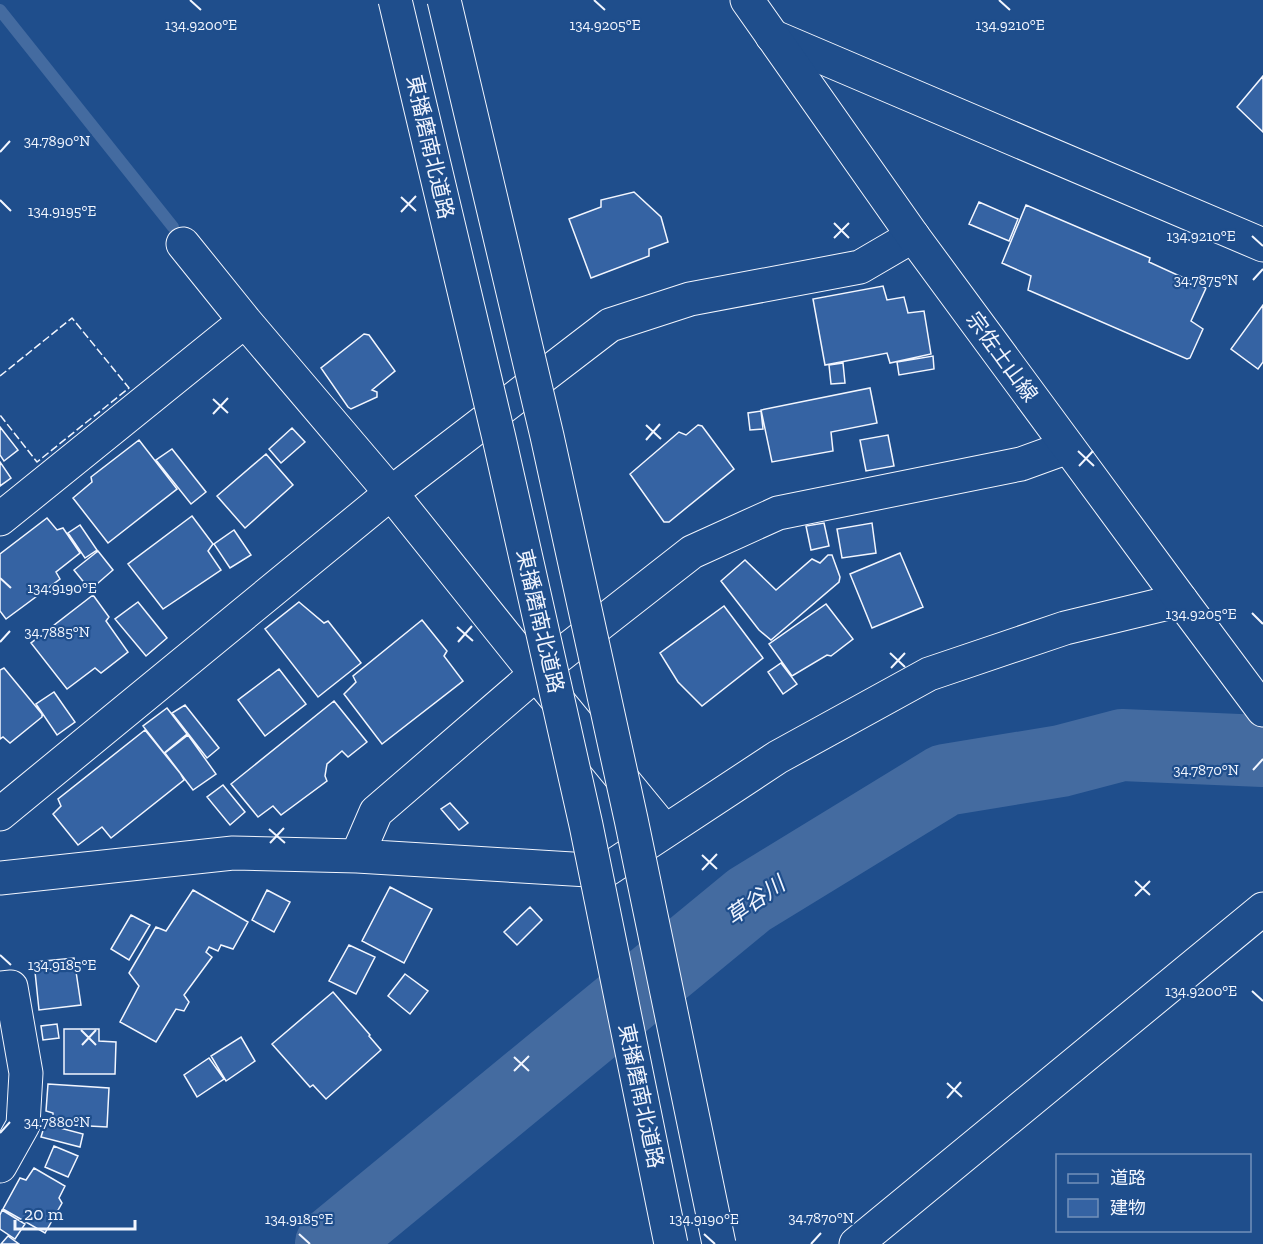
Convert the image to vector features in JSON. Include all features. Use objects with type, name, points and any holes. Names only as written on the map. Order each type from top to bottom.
[{"type":"main road","name":"東播磨南北道路","points":[[395,0],[500,438],[586,825],[671,1244]]},
{"type":"main road","points":[[444,0],[547,436],[633,831],[719,1244]]},
{"type":"main road","name":"宗佐土山線","points":[[747,0],[913,236],[1263,710]]},
{"type":"main road","points":[[772,36],[1263,245]]},
{"type":"main road","points":[[0,814],[391,493],[610,326],[690,299],[860,267],[913,236]]},
{"type":"main road","points":[[183,244],[391,493],[665,831]]},
{"type":"main road","points":[[0,519],[245,321]]},
{"type":"main road","points":[[357,856],[376,812],[536,674],[692,552],[777,513],[1021,464],[1068,447]]},
{"type":"main road","points":[[0,879],[233,853],[357,856],[605,871],[778,757],[929,674],[1065,628],[1180,600]]},
{"type":"main road","points":[[856,1244],[1263,909]]},
{"type":"main road","points":[[0,988],[11,987],[26,1073],[23,1125],[0,1166]]},
{"type":"building","points":[[1263,76],[1263,132],[1237,107]]},
{"type":"building","points":[[634,192],[661,217],[668,242],[649,249],[649,256],[591,278],[569,219],[601,207],[601,200]]},
{"type":"building","points":[[979,202],[1018,219],[1009,241],[969,224]]},
{"type":"building","points":[[1026,205],[1150,258],[1149,262],[1206,288],[1191,321],[1203,329],[1190,358],[1187,359],[1028,290],[1031,276],[1002,263]]},
{"type":"building","points":[[883,286],[887,300],[904,297],[908,313],[924,311],[931,354],[890,363],[887,353],[825,365],[813,299]]},
{"type":"building","points":[[1263,305],[1263,362],[1258,369],[1231,349]]},
{"type":"building","points":[[364,334],[369,335],[395,371],[372,390],[377,392],[377,397],[351,409],[321,368]]},
{"type":"building","points":[[933,356],[934,369],[899,375],[897,362]]},
{"type":"building","points":[[843,363],[845,383],[831,384],[829,365]]},
{"type":"building","points":[[870,388],[877,423],[831,432],[833,451],[772,462],[761,410]]},
{"type":"building","points":[[761,411],[763,429],[750,430],[748,413]]},
{"type":"building","points":[[698,425],[702,426],[734,469],[669,522],[664,522],[630,474],[679,432],[686,435]]},
{"type":"building","points":[[0,427],[18,450],[4,461],[0,455]]},
{"type":"building","points":[[292,428],[305,442],[281,463],[269,449]]},
{"type":"building","points":[[888,435],[894,466],[866,471],[860,440]]},
{"type":"building","points":[[139,440],[177,489],[108,543],[73,498],[92,482],[91,477]]},
{"type":"building","points":[[172,449],[206,492],[191,504],[156,460]]},
{"type":"building","points":[[266,454],[293,485],[245,528],[217,496]]},
{"type":"building","points":[[0,462],[11,478],[0,486]]},
{"type":"building","points":[[192,516],[213,544],[208,551],[221,570],[163,609],[128,564]]},
{"type":"building","points":[[47,518],[57,530],[63,528],[80,553],[56,572],[60,579],[6,619],[0,611],[0,554]]},
{"type":"building","points":[[824,523],[829,546],[811,550],[806,526]]},
{"type":"building","points":[[872,523],[876,553],[842,558],[837,529]]},
{"type":"building","points":[[80,525],[97,550],[85,558],[68,533]]},
{"type":"building","points":[[234,530],[251,555],[230,568],[214,544]]},
{"type":"building","points":[[98,551],[113,570],[90,590],[74,570]]},
{"type":"building","points":[[900,553],[923,607],[872,628],[850,574]]},
{"type":"building","points":[[828,555],[832,555],[840,577],[839,582],[771,640],[759,630],[721,581],[745,560],[776,590],[812,559],[820,563]]},
{"type":"building","points":[[93,595],[109,617],[106,621],[128,652],[101,673],[95,668],[67,689],[31,643]]},
{"type":"building","points":[[138,602],[167,638],[146,656],[115,619]]},
{"type":"building","points":[[299,602],[324,623],[328,621],[361,663],[318,697],[265,629]]},
{"type":"building","points":[[826,604],[853,639],[831,656],[827,655],[792,676],[769,644]]},
{"type":"building","points":[[724,606],[763,658],[702,706],[678,682],[660,653]]},
{"type":"building","points":[[422,620],[447,651],[444,656],[463,681],[382,744],[344,694],[356,682],[353,676]]},
{"type":"building","points":[[781,663],[797,684],[783,694],[768,672]]},
{"type":"building","points":[[4,668],[42,714],[42,717],[10,743],[3,737],[0,739],[0,670]]},
{"type":"building","points":[[279,669],[306,704],[265,736],[238,700]]},
{"type":"building","points":[[54,692],[75,722],[57,735],[36,704]]},
{"type":"building","points":[[334,701],[367,742],[348,757],[342,751],[327,764],[325,776],[327,781],[281,815],[273,806],[258,817],[231,784]]},
{"type":"building","points":[[185,705],[219,748],[207,758],[172,713]]},
{"type":"building","points":[[167,708],[187,734],[164,753],[143,726]]},
{"type":"building","points":[[145,730],[184,780],[111,838],[102,827],[78,845],[53,814],[61,806],[58,799]]},
{"type":"building","points":[[188,735],[216,774],[193,790],[165,753]]},
{"type":"building","points":[[223,785],[245,812],[230,825],[207,797]]},
{"type":"building","points":[[450,803],[468,823],[459,830],[441,809]]},
{"type":"building","points":[[390,887],[432,909],[404,963],[362,941]]},
{"type":"building","points":[[193,890],[248,922],[233,949],[221,945],[218,951],[209,947],[206,952],[212,957],[184,995],[189,1002],[184,1011],[176,1009],[156,1042],[120,1022],[139,986],[129,973],[156,927],[166,931]]},
{"type":"building","points":[[267,890],[290,902],[274,932],[252,920]]},
{"type":"building","points":[[530,907],[542,920],[517,945],[504,932]]},
{"type":"building","points":[[131,915],[150,925],[129,960],[111,949]]},
{"type":"building","points":[[349,945],[375,957],[356,994],[329,981]]},
{"type":"building","points":[[74,958],[81,1005],[39,1010],[34,962]]},
{"type":"building","points":[[405,974],[428,991],[410,1014],[388,996]]},
{"type":"building","points":[[333,992],[381,1050],[326,1099],[313,1085],[310,1087],[272,1044]]},
{"type":"building","points":[[57,1024],[59,1038],[43,1040],[41,1026]]},
{"type":"building","points":[[64,1029],[99,1029],[99,1041],[116,1042],[115,1074],[64,1074]]},
{"type":"building","points":[[241,1037],[255,1061],[226,1081],[211,1056]]},
{"type":"building","points":[[209,1058],[224,1079],[197,1097],[184,1075]]},
{"type":"building","points":[[48,1084],[109,1088],[107,1127],[53,1124],[53,1113],[46,1111]]},
{"type":"building","points":[[45,1124],[83,1134],[80,1147],[41,1137]]},
{"type":"building","points":[[54,1146],[78,1156],[68,1177],[45,1167]]},
{"type":"building","points":[[34,1168],[65,1186],[59,1198],[62,1203],[45,1233],[3,1209],[20,1178],[26,1180]]},
{"type":"building","points":[[2,1210],[25,1224],[15,1239],[0,1229]]},
{"type":"building","points":[[8,1236],[19,1244],[1,1244]]},
{"type":"waterway","points":[[0,10],[173,227]]},
{"type":"waterway","name":"草谷川","points":[[331,1244],[749,900],[945,780],[1061,761],[1122,745],[1263,751]]},
{"type":"fence","points":[[0,376],[72,318],[129,388],[37,462],[0,415]]}]
